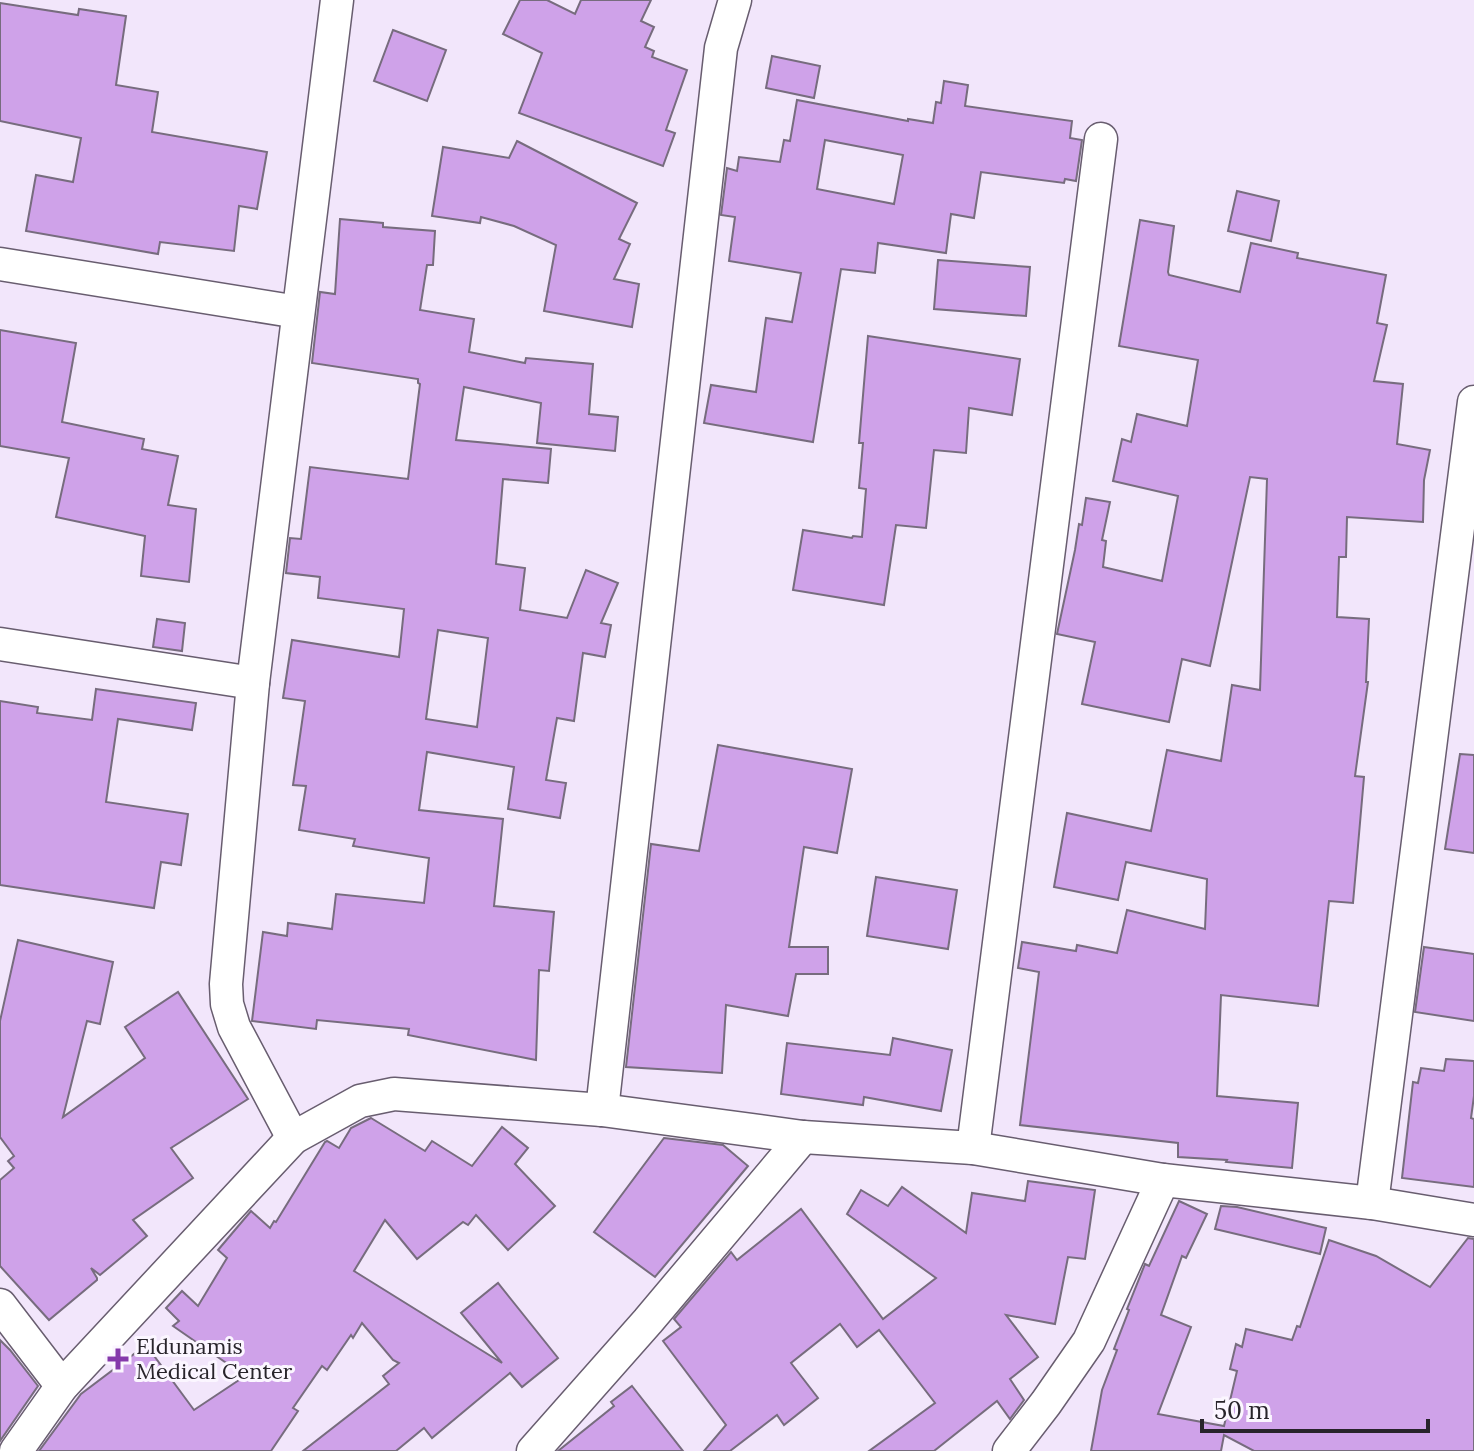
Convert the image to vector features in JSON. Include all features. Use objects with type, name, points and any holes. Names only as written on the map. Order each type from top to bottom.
[{"type":"street","points":[[293,1138],[234,1027],[227,1004],[226,984],[253,683],[337,0]]},
{"type":"street","points":[[602,1110],[721,48],[735,0]]},
{"type":"street","points":[[973,1148],[1101,139]]},
{"type":"street","points":[[0,264],[298,312]]},
{"type":"street","points":[[1372,1203],[1474,402]]},
{"type":"street","points":[[0,644],[253,683]]},
{"type":"street","points":[[17,1451],[62,1386],[293,1138],[360,1101],[394,1094],[602,1110],[803,1137],[973,1148],[1163,1180],[1372,1203],[1474,1220]]},
{"type":"street","points":[[533,1451],[648,1321],[803,1137]]},
{"type":"street","points":[[1009,1451],[1089,1341],[1163,1180]]},
{"type":"street","points":[[0,1305],[62,1386]]},
{"type":"building","points":[[520,0],[547,0],[575,14],[581,0],[651,0],[641,21],[654,27],[645,47],[654,51],[652,57],[687,70],[666,130],[675,133],[663,166],[519,113],[542,53],[503,34]]},
{"type":"building","points":[[0,3],[78,15],[79,9],[126,16],[116,85],[158,92],[152,132],[267,152],[257,209],[239,206],[234,251],[160,242],[158,254],[26,231],[36,175],[73,182],[81,138],[0,121]]},
{"type":"building","points":[[393,30],[446,50],[427,101],[374,81]]},
{"type":"building","points":[[772,56],[820,66],[814,98],[766,88]]},
{"type":"building","points":[[944,81],[968,85],[965,106],[1072,121],[1070,138],[1082,140],[1076,181],[1065,179],[1064,183],[981,172],[974,218],[951,214],[946,253],[878,243],[875,273],[841,269],[813,442],[704,423],[711,385],[756,392],[766,318],[792,322],[801,273],[729,261],[735,217],[721,215],[727,168],[737,171],[739,157],[780,162],[784,140],[790,141],[797,100],[933,123],[936,102],[941,103]],"holes":[[[825,140],[903,155],[894,204],[817,189]]]},
{"type":"building","points":[[517,141],[637,203],[619,239],[630,244],[614,279],[639,284],[632,327],[544,311],[556,245],[514,226],[481,217],[480,223],[432,216],[443,147],[509,158]]},
{"type":"building","points":[[1237,191],[1279,201],[1271,241],[1228,231]]},
{"type":"building","points":[[340,219],[383,223],[383,227],[435,231],[433,265],[427,265],[420,310],[474,319],[469,352],[525,363],[526,358],[593,364],[589,414],[618,417],[615,451],[537,443],[541,403],[464,387],[456,440],[551,449],[548,483],[503,479],[496,564],[525,568],[520,610],[567,618],[586,570],[618,583],[601,623],[611,625],[605,657],[583,653],[574,721],[557,718],[546,780],[566,783],[560,818],[508,809],[514,767],[427,752],[419,810],[503,819],[494,906],[554,912],[549,971],[539,970],[536,1060],[408,1035],[409,1029],[317,1020],[316,1029],[252,1021],[263,932],[287,936],[288,923],[332,929],[336,894],[424,903],[429,858],[353,846],[355,839],[299,830],[306,786],[293,785],[305,701],[283,698],[292,640],[399,657],[404,609],[318,598],[320,577],[286,573],[290,538],[301,539],[310,467],[408,479],[420,384],[418,379],[312,363],[320,292],[335,294]],"holes":[[[438,630],[488,638],[477,727],[426,719]]]},
{"type":"building","points":[[1140,220],[1174,226],[1169,275],[1240,292],[1251,243],[1298,253],[1297,258],[1386,275],[1377,323],[1387,325],[1374,381],[1403,384],[1397,444],[1430,450],[1424,480],[1423,522],[1347,517],[1346,557],[1339,557],[1337,617],[1369,619],[1368,682],[1355,776],[1364,777],[1353,903],[1329,901],[1318,1006],[1221,995],[1217,1096],[1298,1103],[1292,1168],[1178,1157],[1178,1143],[1020,1125],[1039,972],[1018,968],[1022,942],[1076,951],[1077,945],[1117,953],[1127,910],[1205,929],[1207,879],[1126,862],[1118,900],[1054,887],[1067,813],[1151,831],[1167,750],[1221,761],[1232,685],[1260,690],[1267,479],[1250,477],[1210,666],[1182,659],[1169,722],[1082,704],[1095,642],[1057,634],[1086,498],[1110,502],[1102,540],[1106,541],[1103,567],[1162,581],[1178,496],[1113,481],[1122,439],[1131,442],[1137,414],[1187,426],[1198,360],[1119,346]]},
{"type":"building","points":[[938,260],[1030,267],[1026,316],[934,309]]},
{"type":"building","points":[[0,330],[76,343],[62,422],[144,439],[142,449],[178,456],[168,505],[196,509],[189,582],[141,576],[145,536],[56,517],[69,458],[0,446]]},
{"type":"building","points":[[868,336],[1020,359],[1012,415],[969,408],[966,453],[934,450],[926,528],[896,525],[884,605],[793,590],[803,530],[862,537],[866,489],[859,488],[863,443],[859,443]]},
{"type":"building","points":[[157,619],[185,623],[182,651],[153,647]]},
{"type":"building","points":[[96,689],[196,703],[192,730],[118,719],[106,802],[188,814],[181,865],[161,862],[154,908],[0,885],[0,701],[38,707],[37,713],[92,720]]},
{"type":"building","points":[[718,745],[852,769],[837,853],[804,847],[789,947],[828,947],[828,974],[796,974],[788,1016],[726,1005],[722,1073],[626,1067],[651,844],[699,851]]},
{"type":"building","points":[[1460,754],[1474,755],[1474,853],[1445,849]]},
{"type":"building","points":[[876,877],[957,890],[948,949],[867,936]]},
{"type":"building","points":[[18,940],[113,962],[100,1024],[87,1021],[63,1117],[145,1058],[125,1027],[178,992],[248,1099],[171,1148],[193,1178],[133,1220],[147,1236],[100,1275],[91,1268],[97,1280],[49,1320],[0,1266],[0,1180],[14,1168],[8,1161],[14,1156],[0,1137],[0,1021]]},
{"type":"building","points":[[1424,947],[1474,954],[1474,1021],[1415,1012]]},
{"type":"building","points":[[893,1038],[952,1050],[941,1111],[864,1097],[863,1105],[781,1094],[787,1043],[890,1055]]},
{"type":"building","points":[[1446,1059],[1474,1061],[1471,1118],[1474,1119],[1474,1187],[1402,1178],[1413,1082],[1418,1083],[1421,1068],[1444,1071]]},
{"type":"building","points":[[371,1118],[425,1151],[432,1141],[472,1166],[502,1127],[528,1148],[515,1164],[555,1206],[508,1250],[476,1215],[468,1225],[463,1222],[417,1259],[385,1220],[354,1271],[502,1363],[461,1313],[498,1283],[558,1358],[522,1387],[510,1373],[432,1438],[424,1428],[396,1451],[303,1451],[389,1384],[383,1376],[399,1363],[362,1323],[327,1370],[322,1366],[293,1408],[298,1411],[271,1451],[39,1451],[81,1394],[146,1345],[194,1410],[245,1376],[173,1326],[179,1321],[166,1308],[182,1291],[198,1306],[227,1258],[218,1250],[251,1211],[270,1228],[325,1142],[339,1148],[351,1128]]},
{"type":"building","points":[[664,1138],[723,1145],[748,1166],[655,1277],[594,1232]]},
{"type":"building","points":[[1028,1181],[1095,1190],[1085,1259],[1068,1257],[1055,1324],[1006,1315],[1038,1357],[1010,1379],[1024,1400],[1010,1419],[997,1401],[934,1451],[869,1451],[935,1403],[879,1330],[857,1347],[840,1324],[791,1363],[818,1398],[784,1425],[777,1415],[730,1451],[704,1451],[726,1425],[663,1341],[681,1327],[674,1319],[731,1252],[737,1260],[801,1209],[883,1319],[936,1278],[847,1214],[861,1190],[888,1206],[902,1187],[966,1233],[972,1193],[1025,1201]]},
{"type":"building","points":[[1179,1201],[1207,1214],[1186,1258],[1182,1256],[1161,1315],[1191,1327],[1158,1414],[1224,1426],[1237,1371],[1230,1369],[1236,1344],[1242,1347],[1246,1329],[1292,1340],[1297,1326],[1300,1327],[1329,1240],[1376,1256],[1430,1287],[1468,1238],[1474,1239],[1474,1451],[1254,1451],[1224,1435],[1221,1451],[1091,1451],[1102,1390],[1117,1350],[1114,1349],[1127,1309],[1145,1264],[1149,1266]]},
{"type":"building","points":[[1221,1206],[1326,1228],[1320,1254],[1215,1229]]},
{"type":"building","points":[[0,1340],[38,1386],[0,1441]]},
{"type":"building","points":[[632,1386],[683,1451],[558,1451],[614,1406],[611,1402]]},
{"type":"place","name":"Eldunamis Medical Center","points":[[118,1359]]}]
